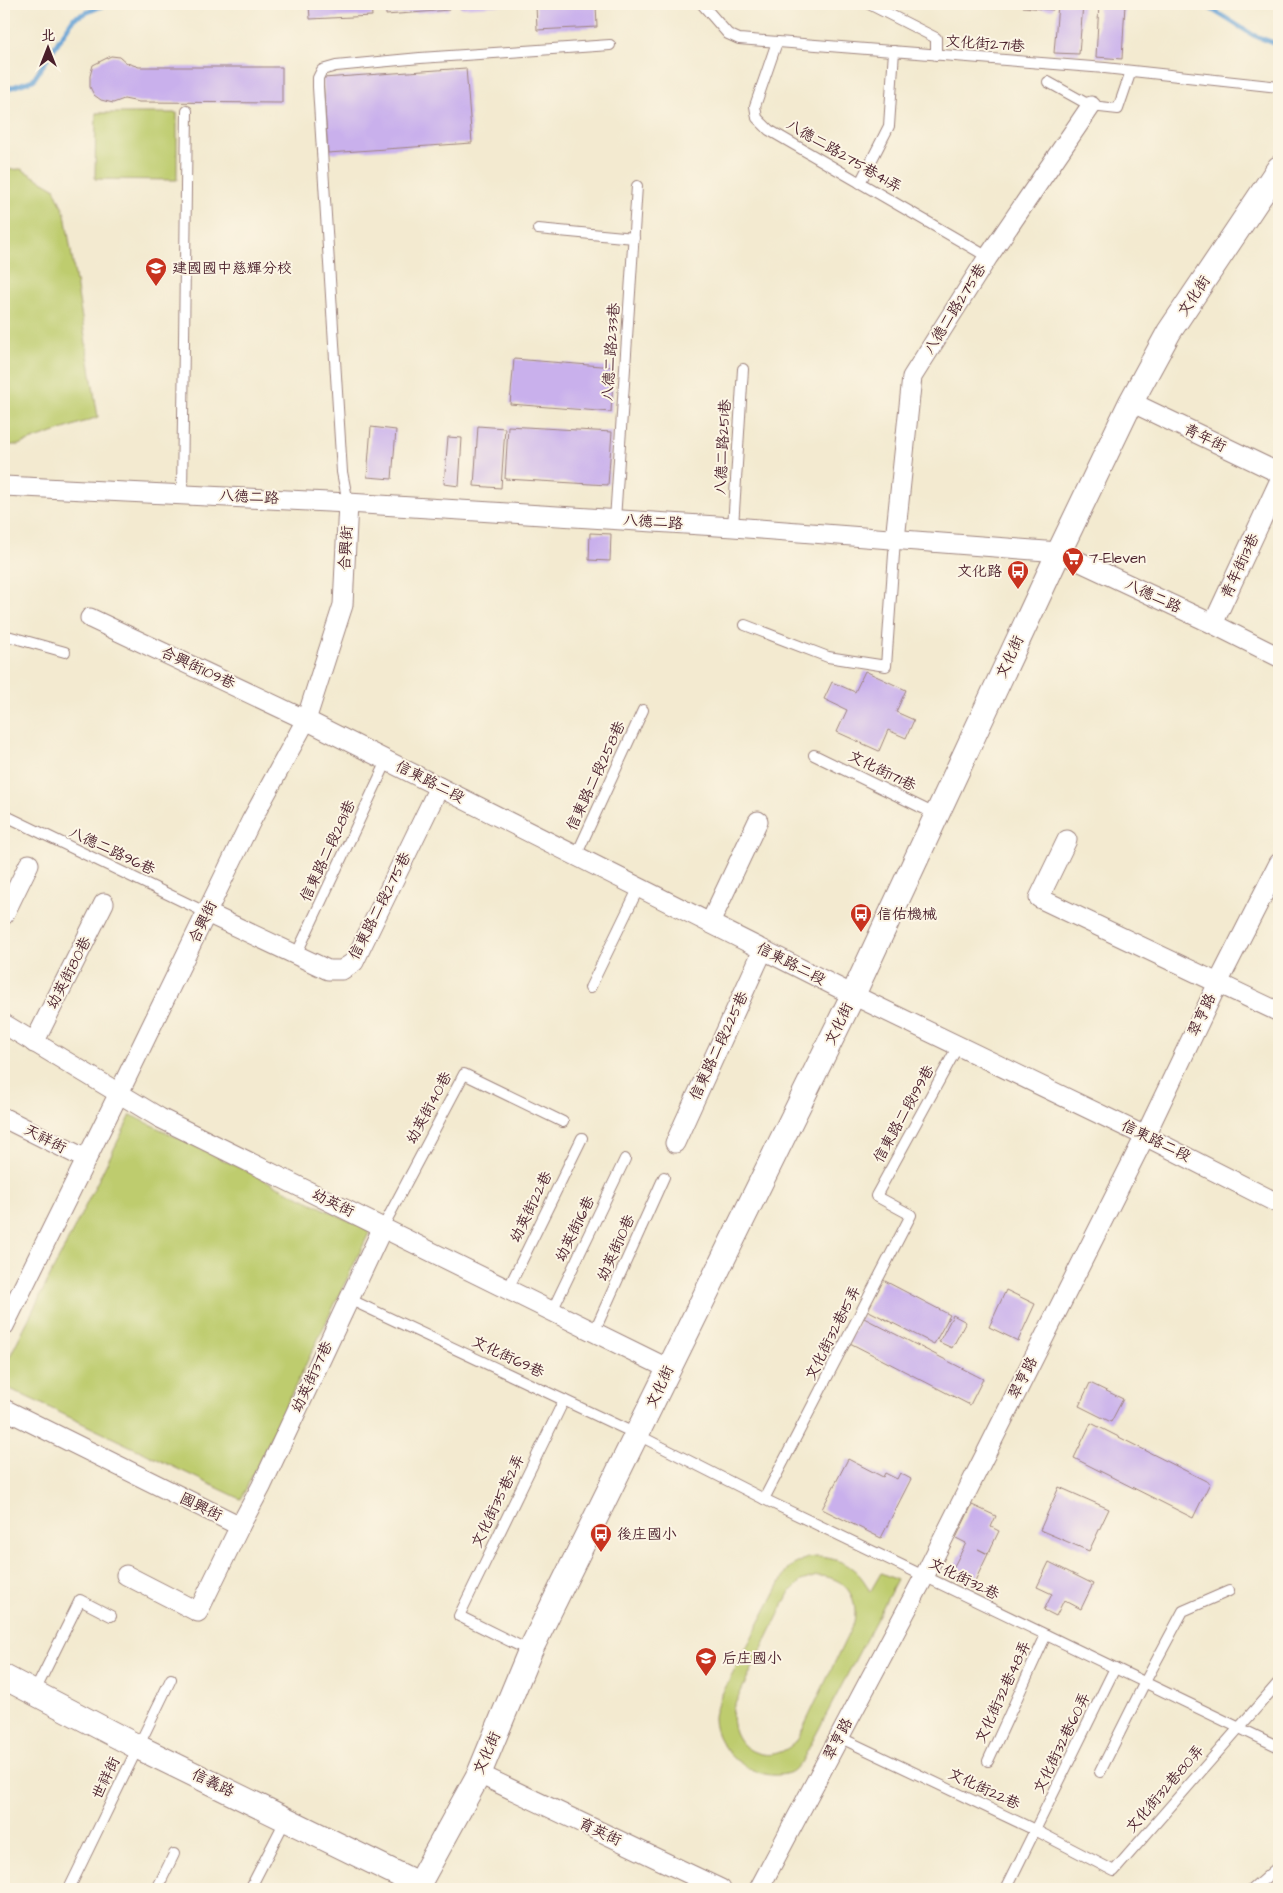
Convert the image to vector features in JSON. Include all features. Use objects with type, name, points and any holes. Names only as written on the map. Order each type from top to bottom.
[{"type":"street","name":"八德二路275巷","points":[[895,540],[912,377],[988,257],[1091,106]]},
{"type":"street","name":"文化街","points":[[418,1888],[479,1774],[530,1651],[853,995],[1059,552],[1132,402],[1169,332],[1279,168]]},
{"type":"street","name":"青年街","points":[[1132,402],[1279,473]]},
{"type":"street","name":"青年街13巷","points":[[1213,624],[1279,482]]},
{"type":"street","name":"八德二路","points":[[4,486],[348,502],[733,527],[1059,552],[1279,657]]},
{"type":"street","name":"合興街","points":[[4,1326],[251,821],[306,720],[343,605],[348,502]]},
{"type":"street","name":"合興街109巷","points":[[90,618],[306,720]]},
{"type":"street","name":"信東路二段","points":[[306,720],[853,995],[1145,1136],[1279,1204]]},
{"type":"street","name":"信東路二段275巷","points":[[207,913],[328,970],[342,970],[354,962],[439,787]]},
{"type":"street","points":[[710,923],[758,821]]},
{"type":"street","points":[[1067,840],[1039,898],[1279,1012]]},
{"type":"street","name":"翠亨路","points":[[759,1889],[924,1577],[1145,1136],[1218,983],[1279,863]]},
{"type":"street","points":[[4,915],[29,864]]},
{"type":"street","name":"幼英街80巷","points":[[34,1043],[104,903]]},
{"type":"street","name":"信東路二段225巷","points":[[675,1143],[763,950]]},
{"type":"street","name":"幼英街","points":[[4,1024],[160,1118],[669,1369]]},
{"type":"street","name":"天祥街","points":[[4,1118],[86,1160]]},
{"type":"street","name":"幼英街37巷","points":[[240,1526],[358,1303],[384,1227]]},
{"type":"street","name":"國興街","points":[[4,1409],[240,1526],[198,1612],[126,1575]]},
{"type":"street","name":"信義路","points":[[4,1679],[286,1819],[418,1888]]},
{"type":"street","name":"育英街","points":[[479,1774],[721,1889]]},
{"type":"lane","name":"文化街271巷","points":[[702,4],[728,34],[739,39],[1132,71],[1279,86]]},
{"type":"lane","points":[[869,4],[936,38],[936,55]]},
{"type":"lane","name":"八德二路275巷41弄","points":[[777,42],[755,106],[757,118],[769,130],[988,257]]},
{"type":"lane","points":[[348,502],[342,472],[318,97],[318,78],[322,70],[336,66],[420,58],[610,45]]},
{"type":"lane","points":[[860,183],[889,126],[894,51]]},
{"type":"lane","points":[[1048,82],[1091,106],[1118,109],[1132,71]]},
{"type":"lane","points":[[182,494],[188,111]]},
{"type":"lane","name":"八德二路233巷","points":[[615,520],[637,186]]},
{"type":"lane","points":[[538,229],[634,238]]},
{"type":"lane","name":"八德二路251巷","points":[[733,527],[742,369]]},
{"type":"lane","points":[[745,625],[828,657],[886,666],[895,540]]},
{"type":"lane","points":[[4,635],[65,652]]},
{"type":"lane","name":"信東路二段258巷","points":[[576,856],[643,710]]},
{"type":"lane","name":"文化街171巷","points":[[814,754],[937,815]]},
{"type":"lane","name":"信東路二段281巷","points":[[296,955],[388,761]]},
{"type":"lane","name":"八德二路96巷","points":[[4,815],[207,913]]},
{"type":"lane","points":[[590,988],[639,887]]},
{"type":"lane","name":"信東路二段199巷","points":[[876,1196],[958,1046]]},
{"type":"lane","name":"幼英街40巷","points":[[384,1227],[464,1074],[563,1122]]},
{"type":"lane","name":"幼英街22巷","points":[[508,1289],[582,1138]]},
{"type":"lane","name":"幼英街16巷","points":[[552,1311],[625,1160]]},
{"type":"lane","name":"幼英街10巷","points":[[594,1332],[664,1177]]},
{"type":"lane","name":"文化街32巷15弄","points":[[764,1499],[911,1214],[876,1196]]},
{"type":"lane","name":"文化街69巷","points":[[358,1303],[638,1435]]},
{"type":"lane","name":"文化街35巷2弄","points":[[530,1651],[459,1616],[564,1400]]},
{"type":"lane","name":"文化街32巷","points":[[638,1435],[924,1577],[1279,1747]]},
{"type":"lane","points":[[1100,1772],[1183,1611],[1229,1591]]},
{"type":"lane","points":[[34,1693],[80,1600],[110,1616]]},
{"type":"lane","name":"文化街32巷48弄","points":[[988,1761],[1046,1635]]},
{"type":"lane","name":"文化街32巷60弄","points":[[1006,1889],[1115,1668]]},
{"type":"lane","name":"世祥街","points":[[69,1889],[171,1679]]},
{"type":"lane","name":"文化街32巷80弄","points":[[1114,1871],[1279,1682]]},
{"type":"lane","name":"文化街22巷","points":[[839,1737],[1035,1830],[1114,1871]]},
{"type":"lane","points":[[250,1889],[286,1819]]},
{"type":"lane","points":[[157,1889],[174,1854]]},
{"type":"lane","points":[[1253,1889],[1279,1866]]},
{"type":"green space","points":[[96,113],[177,113],[177,180],[95,179]]},
{"type":"green space","points":[[21,169],[54,188],[65,214],[98,417],[18,445],[4,445],[4,170]]},
{"type":"green space","points":[[131,1115],[370,1231],[241,1499],[4,1386],[4,1368]]},
{"type":"green space","points":[[807,1558],[826,1558],[842,1562],[861,1577],[870,1592],[881,1573],[897,1580],[801,1763],[789,1773],[777,1775],[764,1774],[751,1769],[729,1753],[716,1731],[714,1715],[721,1696],[788,1568]],"holes":[[[817,1576],[827,1577],[848,1589],[854,1604],[854,1622],[798,1739],[787,1749],[775,1754],[753,1751],[743,1745],[736,1735],[733,1723],[733,1708],[789,1593],[801,1581]]]},
{"type":"building","points":[[309,4],[371,4],[372,16],[310,19]]},
{"type":"building","points":[[386,4],[449,4],[449,10],[386,15]]},
{"type":"building","points":[[460,4],[507,4],[507,5],[460,8]]},
{"type":"building","points":[[536,4],[596,4],[597,27],[537,30]]},
{"type":"building","points":[[1024,4],[1054,4],[1053,10],[1023,7]]},
{"type":"building","points":[[1058,4],[1083,4],[1079,54],[1054,53]]},
{"type":"building","points":[[1099,4],[1125,4],[1122,59],[1096,57]]},
{"type":"building","points":[[111,56],[120,57],[127,63],[139,67],[282,67],[282,103],[139,102],[124,99],[113,103],[101,100],[94,95],[90,87],[90,76],[93,65]]},
{"type":"building","points":[[466,68],[472,143],[328,153],[323,78]]},
{"type":"building","points":[[514,359],[614,367],[611,412],[510,404]]},
{"type":"building","points":[[478,426],[505,428],[501,488],[474,486]]},
{"type":"building","points":[[508,426],[612,432],[608,485],[505,479]]},
{"type":"building","points":[[371,427],[396,430],[392,479],[367,477]]},
{"type":"building","points":[[448,437],[462,438],[459,486],[444,484]]},
{"type":"building","points":[[590,533],[611,534],[610,561],[589,560]]},
{"type":"building","points":[[865,671],[906,690],[896,712],[914,720],[906,738],[888,730],[879,751],[837,732],[847,710],[824,699],[832,682],[855,692]]},
{"type":"building","points":[[883,1280],[950,1315],[934,1344],[867,1310]]},
{"type":"building","points":[[1006,1290],[1035,1304],[1018,1341],[989,1327]]},
{"type":"building","points":[[953,1315],[966,1322],[952,1348],[939,1342]]},
{"type":"building","points":[[862,1317],[983,1379],[970,1405],[848,1342]]},
{"type":"building","points":[[1090,1383],[1123,1399],[1111,1422],[1079,1406]]},
{"type":"building","points":[[1091,1423],[1210,1483],[1193,1518],[1074,1458]]},
{"type":"building","points":[[848,1459],[883,1477],[885,1473],[897,1479],[900,1473],[911,1479],[881,1538],[822,1509]]},
{"type":"building","points":[[1059,1487],[1109,1509],[1089,1551],[1040,1530]]},
{"type":"building","points":[[972,1505],[996,1516],[991,1527],[999,1531],[974,1583],[951,1572],[966,1543],[956,1538]]},
{"type":"building","points":[[1049,1562],[1093,1584],[1081,1609],[1064,1600],[1056,1616],[1044,1610],[1052,1594],[1037,1587]]},
{"type":"waterway","points":[[4,90],[33,80],[74,18],[104,5],[117,4]]},
{"type":"waterway","points":[[1203,4],[1253,35],[1279,45]]},
{"type":"place","name":"建國國中慈輝分校","points":[[156,287]]},
{"type":"place","name":"7-Eleven","points":[[1073,577]]},
{"type":"place","name":"文化路","points":[[1018,590]]},
{"type":"place","name":"信佑機械","points":[[861,933]]},
{"type":"place","name":"後庄國小","points":[[601,1553]]},
{"type":"place","name":"后庄國小","points":[[706,1677]]}]
